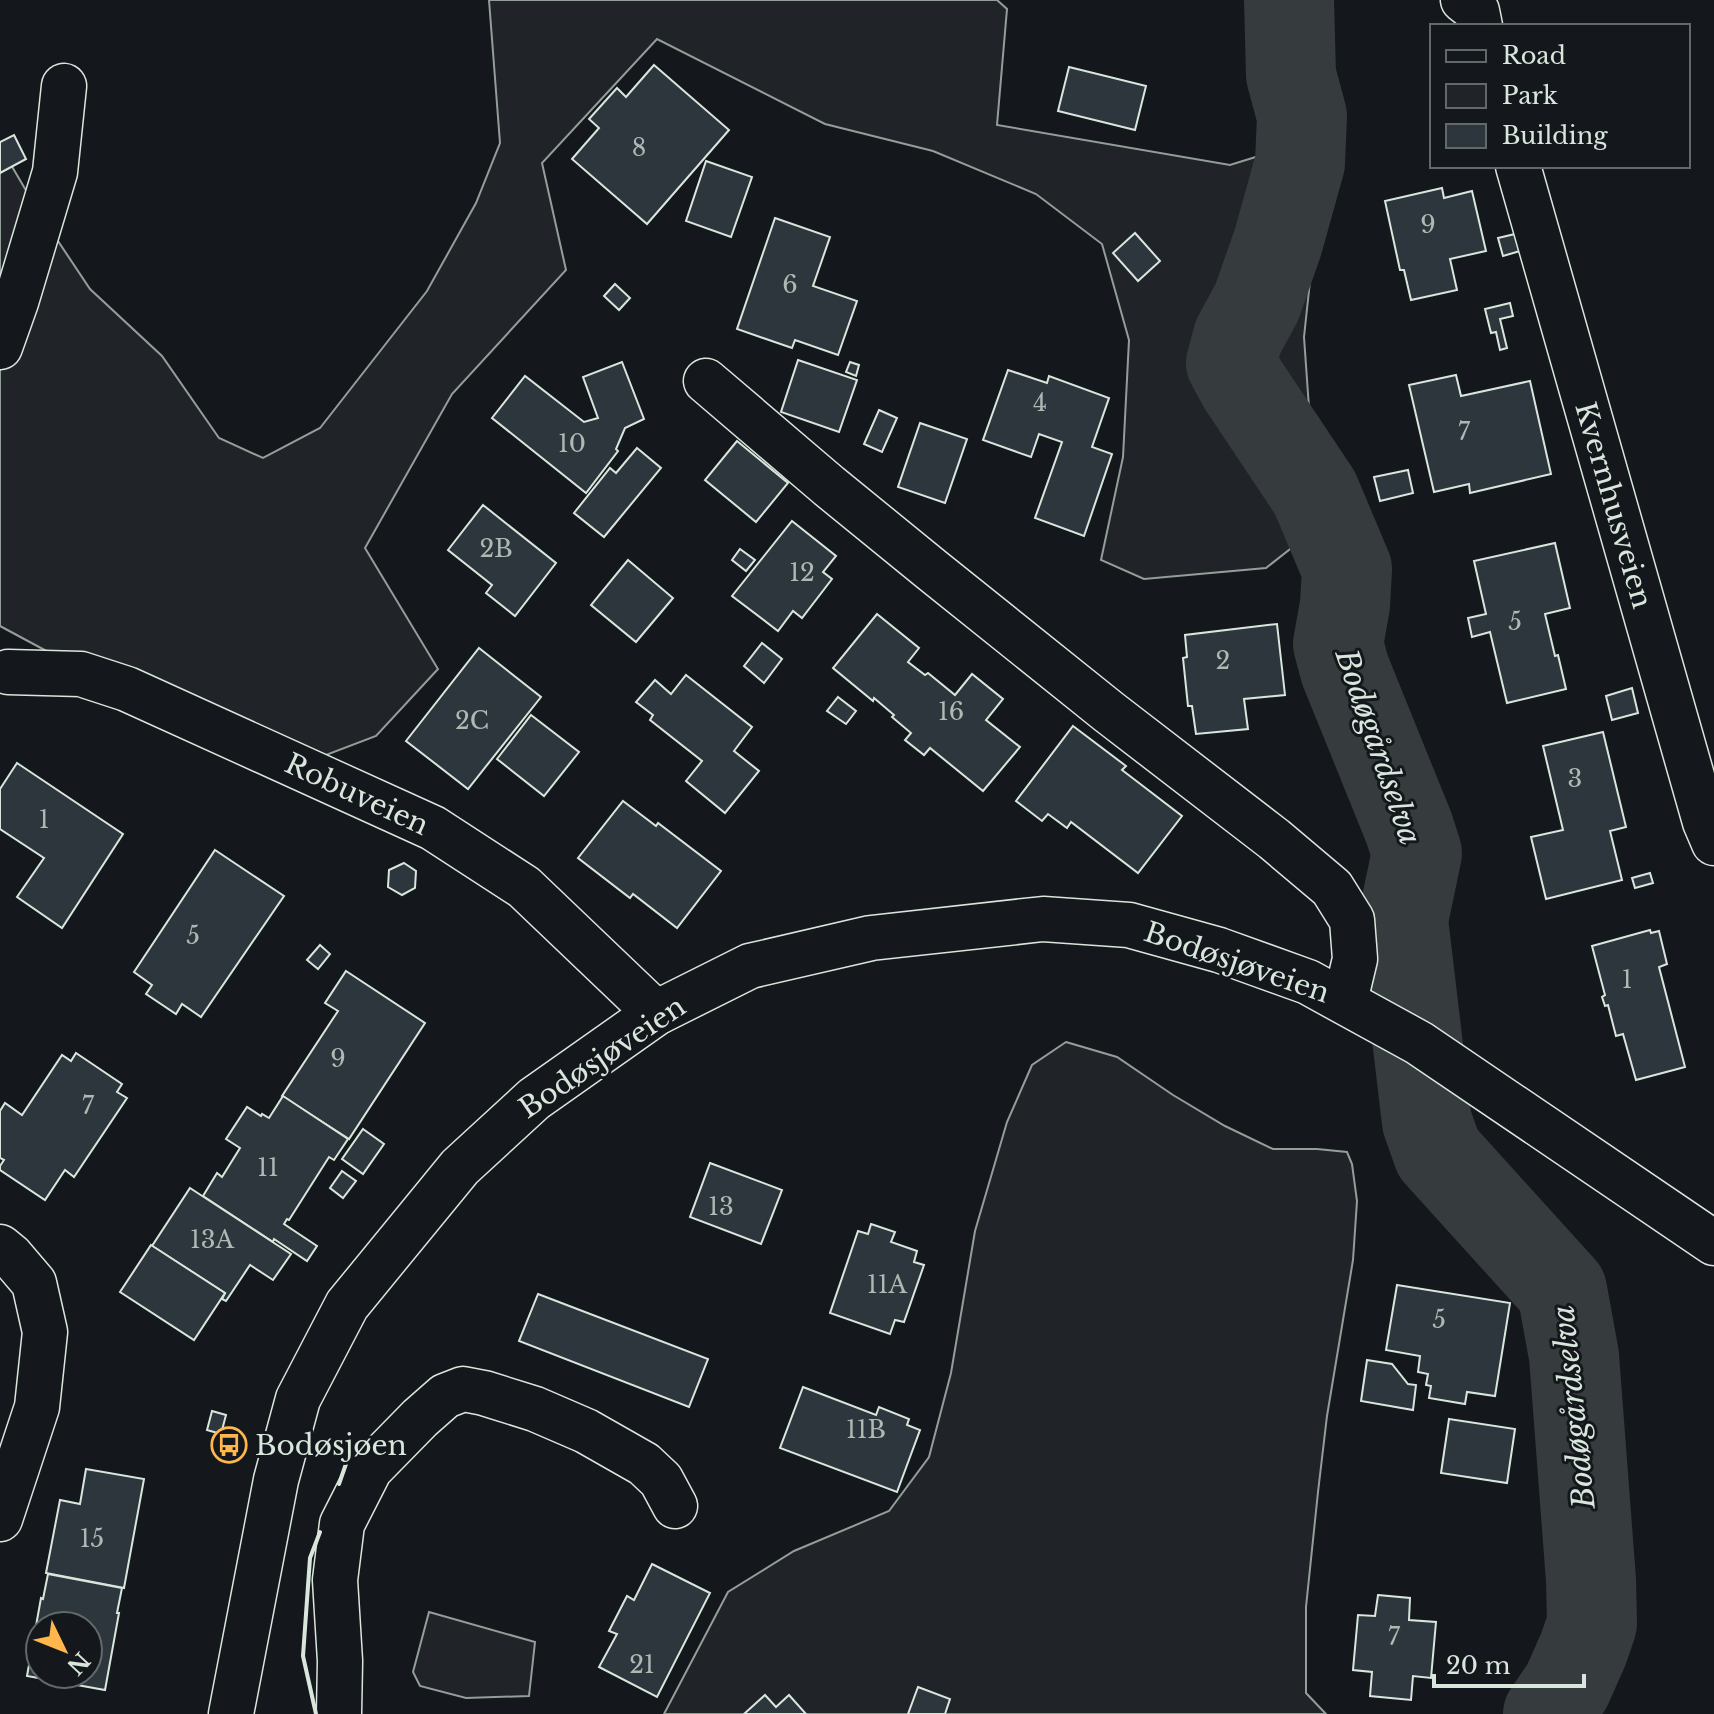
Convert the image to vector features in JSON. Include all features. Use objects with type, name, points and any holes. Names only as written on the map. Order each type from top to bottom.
[{"type":"street","points":[[0,347],[55,172],[64,86]]},
{"type":"street","name":"Kvernhusveien","points":[[1519,168],[1700,807],[1714,843]]},
{"type":"street","name":"Bodøsjøveien","points":[[706,381],[932,570],[1332,888],[1352,920],[1355,959],[1345,1001]]},
{"type":"street","name":"Robuveien","points":[[3,673],[81,674],[127,689],[433,828],[524,887],[656,1013]]},
{"type":"street","name":"Bodøsjøveien","points":[[231,1714],[276,1480],[298,1399],[347,1305],[460,1167],[534,1099],[656,1013],[750,966],[871,938],[1043,919],[1129,925],[1219,950],[1308,982],[1419,1043],[1714,1243]]},
{"type":"street","points":[[0,1247],[34,1283],[45,1332],[37,1407],[0,1519]]},
{"type":"street","points":[[339,1714],[340,1661],[335,1580],[342,1524],[370,1469],[445,1396],[463,1389],[484,1393],[535,1409],[586,1431],[644,1464],[661,1480],[675,1506]]},
{"type":"green space","points":[[489,0],[997,0],[1007,9],[997,125],[1230,165],[1262,155],[1323,124],[1338,122],[1316,225],[1304,337],[1315,493],[1308,535],[1266,568],[1144,579],[1101,560],[1123,457],[1129,340],[1102,244],[1036,194],[933,151],[825,124],[657,39],[542,163],[566,270],[452,394],[365,548],[438,669],[376,736],[313,760],[52,654],[0,626],[0,146],[38,211],[90,289],[162,356],[219,438],[263,458],[320,428],[427,291],[476,203],[500,143]]},
{"type":"green space","points":[[1066,1042],[1117,1057],[1225,1126],[1273,1149],[1347,1152],[1352,1164],[1357,1201],[1353,1260],[1327,1416],[1306,1607],[1306,1693],[1326,1714],[664,1714],[728,1592],[794,1551],[889,1511],[929,1457],[951,1373],[975,1231],[1007,1122],[1032,1065]]},
{"type":"green space","points":[[429,1612],[535,1642],[529,1696],[466,1698],[420,1686],[413,1672]]},
{"type":"building","points":[[654,65],[729,130],[647,224],[572,159],[599,128],[589,119],[617,88],[626,97]]},
{"type":"building","points":[[1069,67],[1146,86],[1135,130],[1058,111]]},
{"type":"building","points":[[14,135],[26,159],[0,173],[0,142]]},
{"type":"building","points":[[706,161],[752,177],[731,237],[686,221]]},
{"type":"building","points":[[1442,188],[1444,198],[1472,191],[1486,251],[1450,259],[1457,290],[1411,300],[1404,270],[1400,270],[1385,201]]},
{"type":"building","points":[[775,218],[830,237],[813,286],[857,301],[838,355],[795,340],[792,348],[737,329]]},
{"type":"building","points":[[1135,233],[1160,261],[1138,281],[1113,253]]},
{"type":"building","points":[[1515,234],[1520,251],[1503,256],[1498,238]]},
{"type":"building","points":[[615,284],[630,298],[619,310],[604,296]]},
{"type":"building","points":[[1510,303],[1513,316],[1500,319],[1507,348],[1500,350],[1496,332],[1491,333],[1485,309]]},
{"type":"building","points":[[798,360],[857,380],[839,432],[781,412]]},
{"type":"building","points":[[622,362],[644,419],[625,428],[616,449],[618,451],[586,493],[492,418],[525,376],[584,422],[598,418],[583,377]]},
{"type":"building","points":[[850,362],[859,365],[856,376],[846,372]]},
{"type":"building","points":[[1008,370],[1047,383],[1049,376],[1109,398],[1092,447],[1112,454],[1084,536],[1035,518],[1062,442],[1039,434],[1031,457],[983,440]]},
{"type":"building","points":[[1456,375],[1461,396],[1530,381],[1551,474],[1470,493],[1469,484],[1434,492],[1409,385]]},
{"type":"building","points":[[879,410],[897,418],[882,452],[864,444]]},
{"type":"building","points":[[920,423],[967,439],[945,503],[898,487]]},
{"type":"building","points":[[737,441],[788,483],[756,522],[705,480]]},
{"type":"building","points":[[637,448],[661,468],[604,537],[574,513],[610,468],[616,473]]},
{"type":"building","points":[[1408,470],[1413,493],[1380,501],[1374,477]]},
{"type":"building","points":[[483,505],[556,563],[515,616],[486,593],[492,585],[448,550]]},
{"type":"building","points":[[792,521],[836,556],[823,572],[832,579],[802,618],[793,611],[778,631],[732,596]]},
{"type":"building","points":[[1555,543],[1570,608],[1545,614],[1566,689],[1507,703],[1490,632],[1472,637],[1468,618],[1486,614],[1474,561]]},
{"type":"building","points":[[740,549],[755,560],[746,571],[732,560]]},
{"type":"building","points":[[628,560],[673,598],[636,642],[591,605]]},
{"type":"building","points":[[877,614],[919,648],[908,662],[925,675],[928,673],[955,695],[972,674],[1003,699],[986,720],[1020,747],[983,791],[930,748],[924,755],[905,740],[911,733],[892,717],[894,715],[833,668]]},
{"type":"building","points":[[1277,624],[1285,695],[1244,699],[1248,729],[1196,734],[1192,706],[1188,706],[1183,658],[1187,657],[1185,635]]},
{"type":"building","points":[[762,643],[782,659],[764,683],[744,666]]},
{"type":"building","points":[[479,648],[541,697],[468,789],[406,741]]},
{"type":"building","points":[[686,675],[752,727],[734,751],[759,771],[725,813],[686,781],[702,761],[650,720],[653,715],[636,702],[655,680],[671,694]]},
{"type":"building","points":[[1632,688],[1638,713],[1612,720],[1606,696]]},
{"type":"building","points":[[838,697],[856,711],[846,724],[827,711]]},
{"type":"building","points":[[531,715],[579,752],[544,796],[497,759]]},
{"type":"building","points":[[1073,726],[1126,766],[1122,770],[1182,816],[1138,873],[1071,822],[1067,828],[1048,814],[1042,821],[1016,801]]},
{"type":"building","points":[[1603,732],[1626,827],[1610,831],[1622,880],[1546,899],[1531,837],[1563,830],[1543,746]]},
{"type":"building","points":[[17,763],[123,834],[62,928],[17,897],[44,858],[0,829],[0,789]]},
{"type":"building","points":[[623,801],[656,826],[658,823],[721,871],[677,928],[633,894],[630,898],[578,858]]},
{"type":"building","points":[[215,850],[284,896],[201,1017],[182,1004],[176,1014],[146,994],[152,985],[134,972]]},
{"type":"building","points":[[404,863],[416,871],[415,888],[402,895],[388,887],[389,870]]},
{"type":"building","points":[[1650,873],[1653,883],[1635,888],[1632,878]]},
{"type":"building","points":[[1650,930],[1651,933],[1659,931],[1667,964],[1659,967],[1685,1067],[1636,1080],[1623,1034],[1616,1036],[1608,1005],[1605,1006],[1602,997],[1605,995],[1592,946]]},
{"type":"building","points":[[320,945],[330,954],[318,969],[307,960]]},
{"type":"building","points":[[346,971],[425,1023],[349,1139],[282,1096],[338,1011],[325,1003]]},
{"type":"building","points":[[76,1053],[122,1084],[117,1092],[127,1098],[74,1177],[65,1170],[45,1200],[0,1170],[4,1160],[0,1158],[0,1111],[5,1103],[22,1115],[62,1055],[71,1061]]},
{"type":"building","points":[[283,1096],[348,1139],[334,1160],[329,1157],[284,1224],[317,1246],[307,1261],[203,1196],[217,1173],[222,1177],[240,1148],[226,1139],[247,1107],[269,1118]]},
{"type":"building","points":[[363,1129],[384,1144],[363,1174],[342,1159]]},
{"type":"building","points":[[710,1163],[782,1190],[761,1244],[690,1217]]},
{"type":"building","points":[[342,1171],[356,1181],[343,1198],[330,1188]]},
{"type":"building","points":[[190,1188],[291,1254],[273,1280],[250,1265],[226,1301],[222,1299],[225,1293],[152,1246]]},
{"type":"building","points":[[871,1224],[895,1232],[891,1242],[917,1251],[914,1262],[924,1265],[904,1322],[895,1320],[890,1334],[830,1313],[858,1231],[868,1234]]},
{"type":"building","points":[[151,1245],[225,1293],[194,1340],[120,1292]]},
{"type":"building","points":[[1397,1285],[1510,1303],[1495,1396],[1467,1392],[1465,1404],[1429,1398],[1431,1386],[1426,1385],[1428,1374],[1418,1372],[1420,1356],[1386,1350]]},
{"type":"building","points":[[538,1294],[708,1359],[689,1407],[519,1341]]},
{"type":"building","points":[[1367,1360],[1392,1364],[1408,1384],[1416,1385],[1413,1410],[1361,1401]]},
{"type":"building","points":[[803,1387],[876,1415],[879,1407],[909,1419],[907,1425],[920,1430],[897,1492],[780,1448]]},
{"type":"building","points":[[212,1411],[226,1415],[221,1434],[207,1430]]},
{"type":"building","points":[[1449,1419],[1515,1429],[1507,1483],[1441,1473]]},
{"type":"building","points":[[86,1469],[144,1479],[124,1588],[46,1573],[60,1500],[80,1504]]},
{"type":"building","points":[[652,1564],[710,1593],[657,1697],[599,1667],[617,1634],[609,1631],[627,1596],[634,1600]]},
{"type":"building","points":[[48,1574],[122,1588],[105,1690],[104,1610],[39,1610]]},
{"type":"building","points":[[1378,1595],[1410,1598],[1409,1620],[1436,1622],[1431,1678],[1413,1676],[1411,1700],[1370,1696],[1372,1672],[1353,1670],[1358,1615],[1375,1616]]},
{"type":"building","points":[[918,1687],[950,1699],[945,1714],[908,1714]]},
{"type":"building","points":[[765,1695],[776,1707],[789,1695],[806,1714],[744,1714]]},
{"type":"waterway","name":"Bodøgårdselva","points":[[1289,0],[1291,75],[1302,116],[1300,163],[1278,242],[1257,302],[1238,337],[1231,363],[1315,493],[1347,569],[1338,644],[1345,670],[1417,853],[1403,920],[1427,1122],[1438,1153],[1562,1290],[1574,1356],[1592,1624],[1567,1686],[1548,1714]]},
{"type":"wall","points":[[339,1484],[347,1461]]},
{"type":"wall","points":[[316,1714],[303,1656],[310,1558],[320,1532]]},
{"type":"place","name":"Bodøsjøen","points":[[229,1445]]}]
